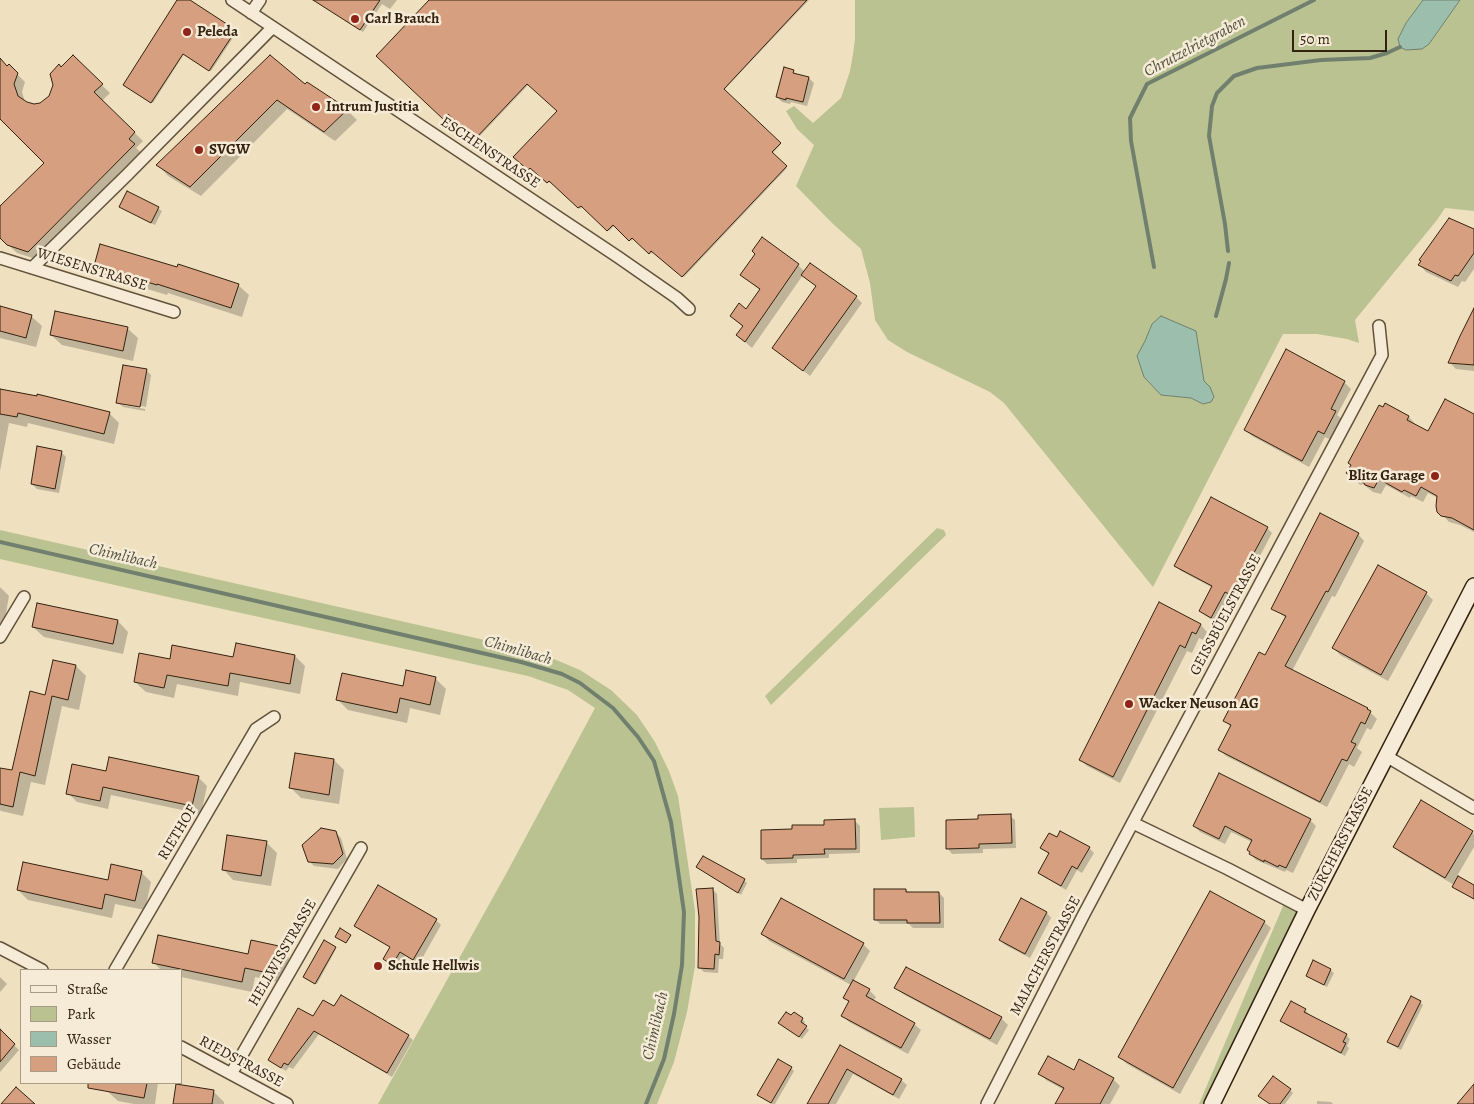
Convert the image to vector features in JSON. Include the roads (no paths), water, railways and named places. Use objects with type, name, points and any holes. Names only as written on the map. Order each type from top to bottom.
[{"type":"main road","name":"ZÜRCHERSTRASSE","points":[[1212,1104],[1307,910],[1474,586]]},
{"type":"street","name":"ESCHENSTRASSE","points":[[232,0],[618,256],[677,298],[688,309]]},
{"type":"street","points":[[251,13],[260,0]]},
{"type":"street","points":[[32,268],[272,28]]},
{"type":"street","name":"WIESENSTRASSE","points":[[0,258],[174,312]]},
{"type":"street","name":"GEISSBÜELSTRASSE","points":[[1133,823],[1382,355],[1379,326]]},
{"type":"street","points":[[0,637],[24,597]]},
{"type":"street","name":"RIETHOF","points":[[116,969],[256,729],[274,717]]},
{"type":"street","points":[[1386,756],[1474,808]]},
{"type":"street","points":[[1133,823],[1245,877],[1307,910]]},
{"type":"street","name":"MAIACHERSTRASSE","points":[[987,1104],[1035,1008],[1133,823]]},
{"type":"street","name":"HELLWISSTRASSE","points":[[231,1074],[361,848]]},
{"type":"street","points":[[0,948],[40,969]]},
{"type":"street","name":"RIEDSTRASSE","points":[[182,1048],[287,1104]]},
{"type":"water","points":[[1423,0],[1460,0],[1429,44],[1422,49],[1406,50],[1400,47],[1398,39],[1406,23]]},
{"type":"water","points":[[1161,316],[1196,331],[1204,381],[1210,387],[1214,397],[1211,402],[1203,404],[1191,398],[1161,395],[1144,377],[1137,356],[1152,324]]},
{"type":"waterway","name":"Chrutzelrietgraben","points":[[1154,267],[1131,141],[1130,118],[1147,84],[1314,0]]},
{"type":"waterway","points":[[1228,251],[1209,136],[1212,106],[1217,93],[1234,76],[1257,68],[1321,60],[1370,58],[1400,47]]},
{"type":"waterway","points":[[1216,316],[1229,263]]},
{"type":"waterway","name":"Chimlibach","points":[[0,542],[521,662],[562,674],[580,683],[613,708],[638,737],[654,761],[671,822],[684,912],[682,965],[674,1014],[664,1059],[646,1104]]},
{"type":"place","name":"Carl Brauch","points":[[355,19]]},
{"type":"place","name":"Peleda","points":[[187,32]]},
{"type":"place","name":"Intrum Justitia","points":[[316,107]]},
{"type":"place","name":"SVGW","points":[[199,150]]},
{"type":"place","name":"Blitz Garage","points":[[1435,476]]},
{"type":"place","name":"Wacker Neuson AG","points":[[1129,704]]},
{"type":"place","name":"Schule Hellwis","points":[[378,966]]}]
